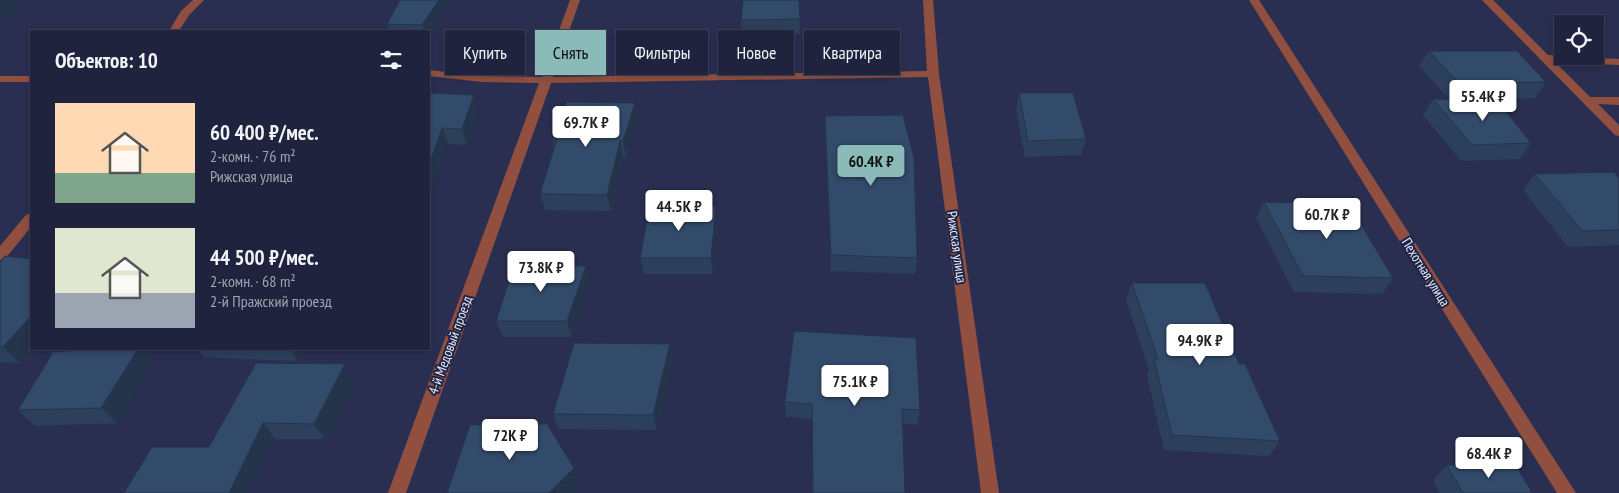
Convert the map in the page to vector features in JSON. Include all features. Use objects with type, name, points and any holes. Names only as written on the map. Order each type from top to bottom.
[{"type":"street","points":[[175,30],[185,13],[199,0]]},
{"type":"street","name":"4-й Медовый проезд","points":[[397,493],[575,0]]},
{"type":"street","name":"Рижская улица","points":[[928,0],[934,74],[990,493]]},
{"type":"street","name":"Пехотная улица","points":[[1254,0],[1567,493]]},
{"type":"street","points":[[1487,0],[1619,132]]},
{"type":"street","points":[[1545,58],[1619,62]]},
{"type":"street","points":[[430,73],[482,79],[547,80],[934,74]]},
{"type":"street","points":[[0,79],[30,79]]},
{"type":"street","points":[[1586,100],[1619,102]]},
{"type":"street","points":[[0,255],[30,219]]},
{"type":"building","points":[[400,0],[439,0],[422,25],[387,24]]},
{"type":"building","points":[[743,0],[799,0],[800,19],[741,20]]},
{"type":"building","points":[[1429,51],[1517,51],[1546,82],[1460,84]]},
{"type":"building","points":[[430,93],[474,95],[462,129],[442,128],[430,163]]},
{"type":"building","points":[[1019,93],[1073,93],[1086,139],[1028,141]]},
{"type":"building","points":[[1433,99],[1497,100],[1531,143],[1472,145]]},
{"type":"building","points":[[566,102],[635,103],[623,141],[620,141],[607,195],[540,194],[557,139],[552,139]]},
{"type":"building","points":[[903,115],[914,158],[917,258],[831,255],[825,116]]},
{"type":"building","points":[[1614,172],[1619,178],[1619,230],[1582,231],[1535,174]]},
{"type":"building","points":[[1264,202],[1349,204],[1393,278],[1303,276]]},
{"type":"building","points":[[650,205],[716,206],[711,258],[640,258]]},
{"type":"building","points":[[5,256],[30,259],[30,317],[3,347],[0,347],[0,262]]},
{"type":"building","points":[[514,266],[586,266],[567,321],[496,321]]},
{"type":"building","points":[[1132,283],[1205,283],[1239,364],[1245,364],[1280,441],[1172,435],[1154,359],[1158,359]]},
{"type":"building","points":[[794,331],[916,338],[920,410],[902,409],[905,493],[813,493],[812,404],[785,402]]},
{"type":"building","points":[[574,343],[670,344],[653,415],[553,414]]},
{"type":"building","points":[[137,350],[101,408],[18,410],[53,352]]},
{"type":"building","points":[[256,363],[345,364],[314,424],[263,423],[229,493],[124,493],[152,447],[209,447]]},
{"type":"building","points":[[547,424],[574,468],[549,493],[447,493],[470,425]]},
{"type":"building","points":[[1447,465],[1517,467],[1532,493],[1463,493]]}]
